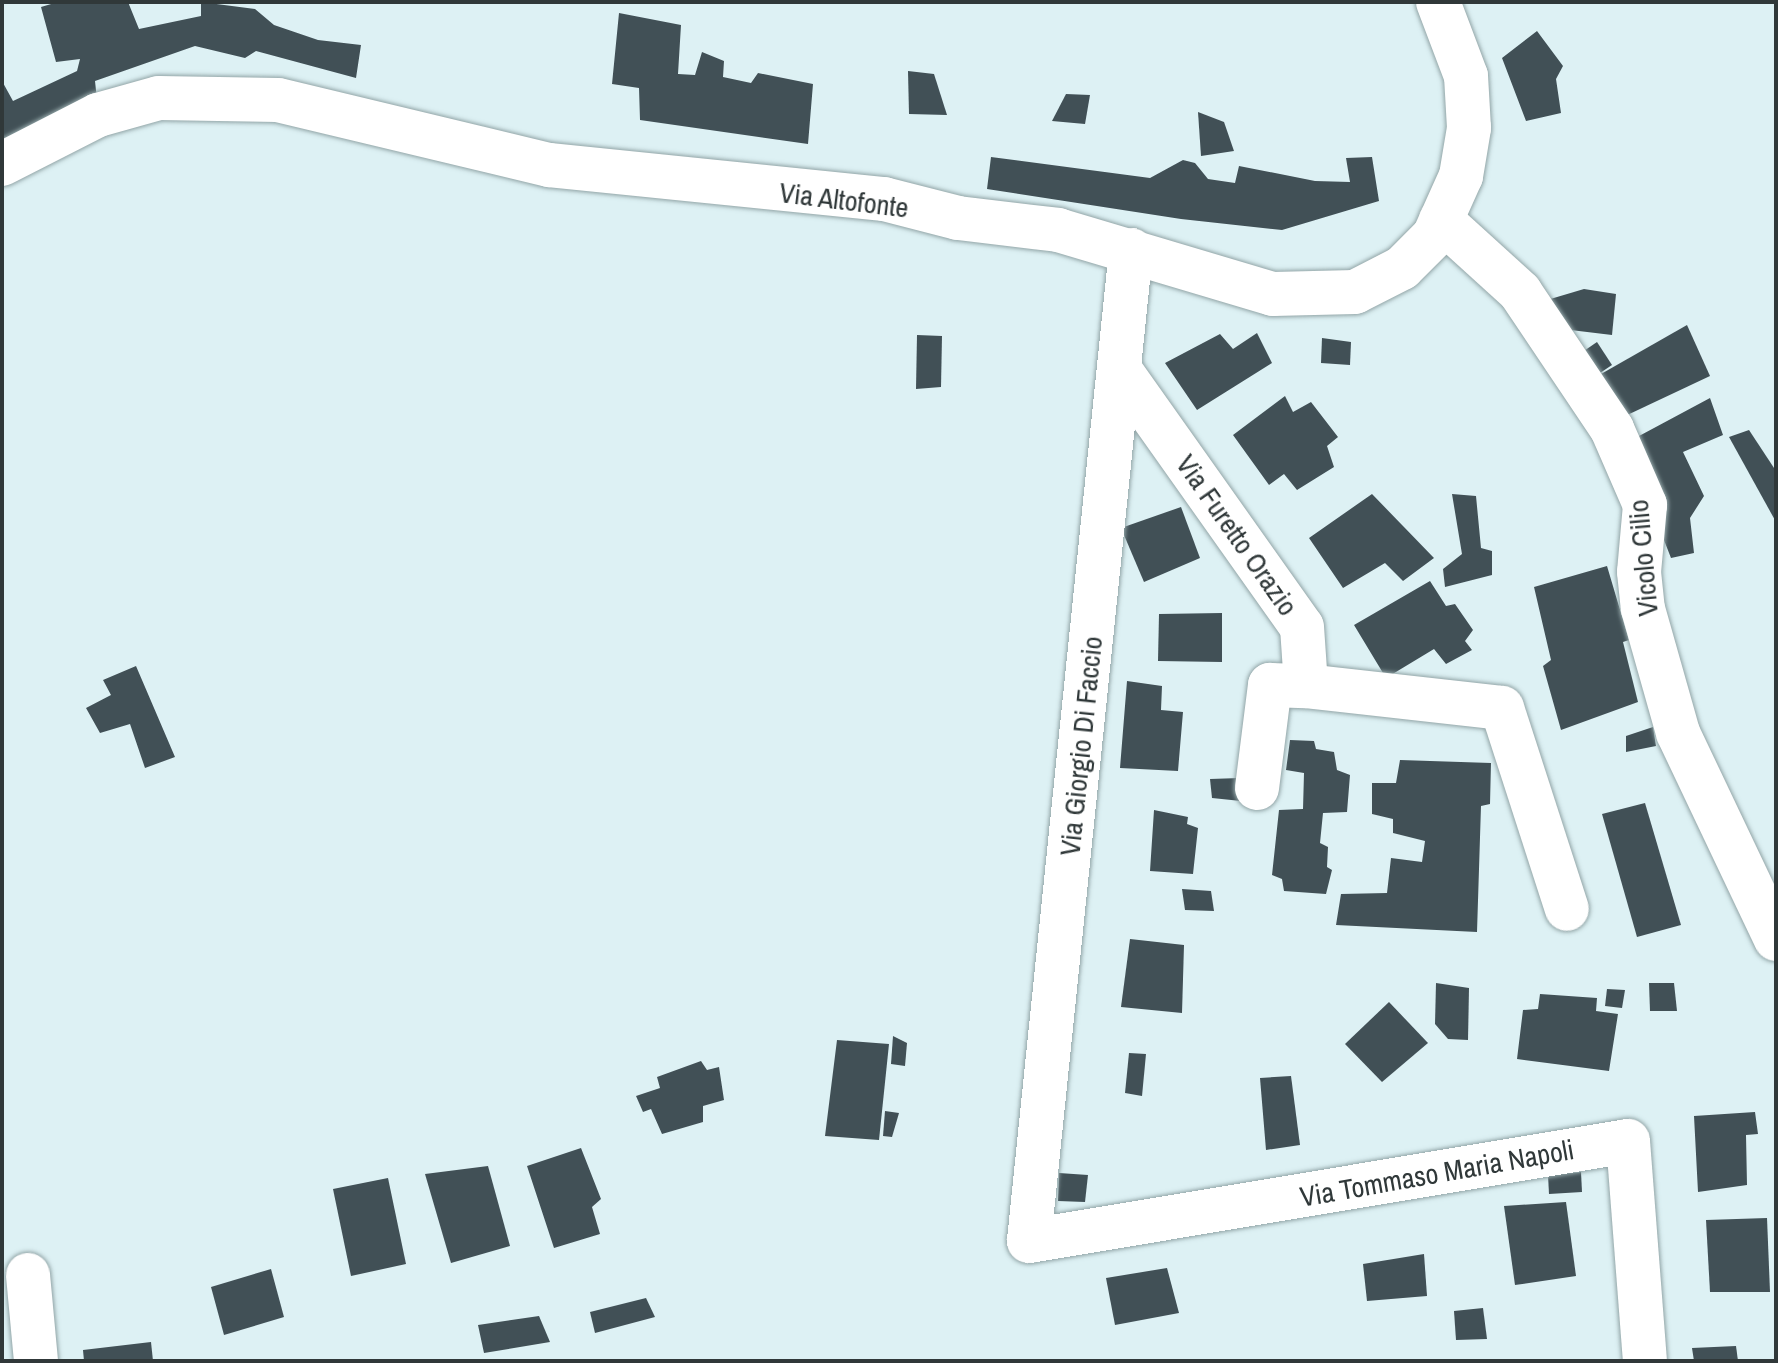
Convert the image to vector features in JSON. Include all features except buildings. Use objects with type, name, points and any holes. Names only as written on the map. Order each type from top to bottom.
[{"type":"street","name":"Via Altofonte","points":[[2,164],[98,115],[159,98],[278,100],[549,165],[884,199],[958,218],[1058,230],[1273,294],[1355,292],[1402,268],[1434,236],[1461,176],[1469,128],[1466,76],[1438,2]]},
{"type":"street","name":"Vicolo Cilio","points":[[1441,220],[1520,292],[1612,429],[1645,505],[1639,572],[1643,609],[1678,733],[1776,939]]},
{"type":"street","name":"Via Giorgio Di Faccio","points":[[1029,1241],[1122,373],[1131,250]]},
{"type":"street","name":"Via Furetto Orazio","points":[[1122,373],[1302,627],[1306,686]]},
{"type":"street","points":[[1257,788],[1270,685],[1306,686],[1502,708],[1567,909]]},
{"type":"street","name":"Via Tommaso Maria Napoli","points":[[1029,1241],[1628,1141],[1645,1361]]},
{"type":"street","points":[[28,1275],[36,1361]]}]
